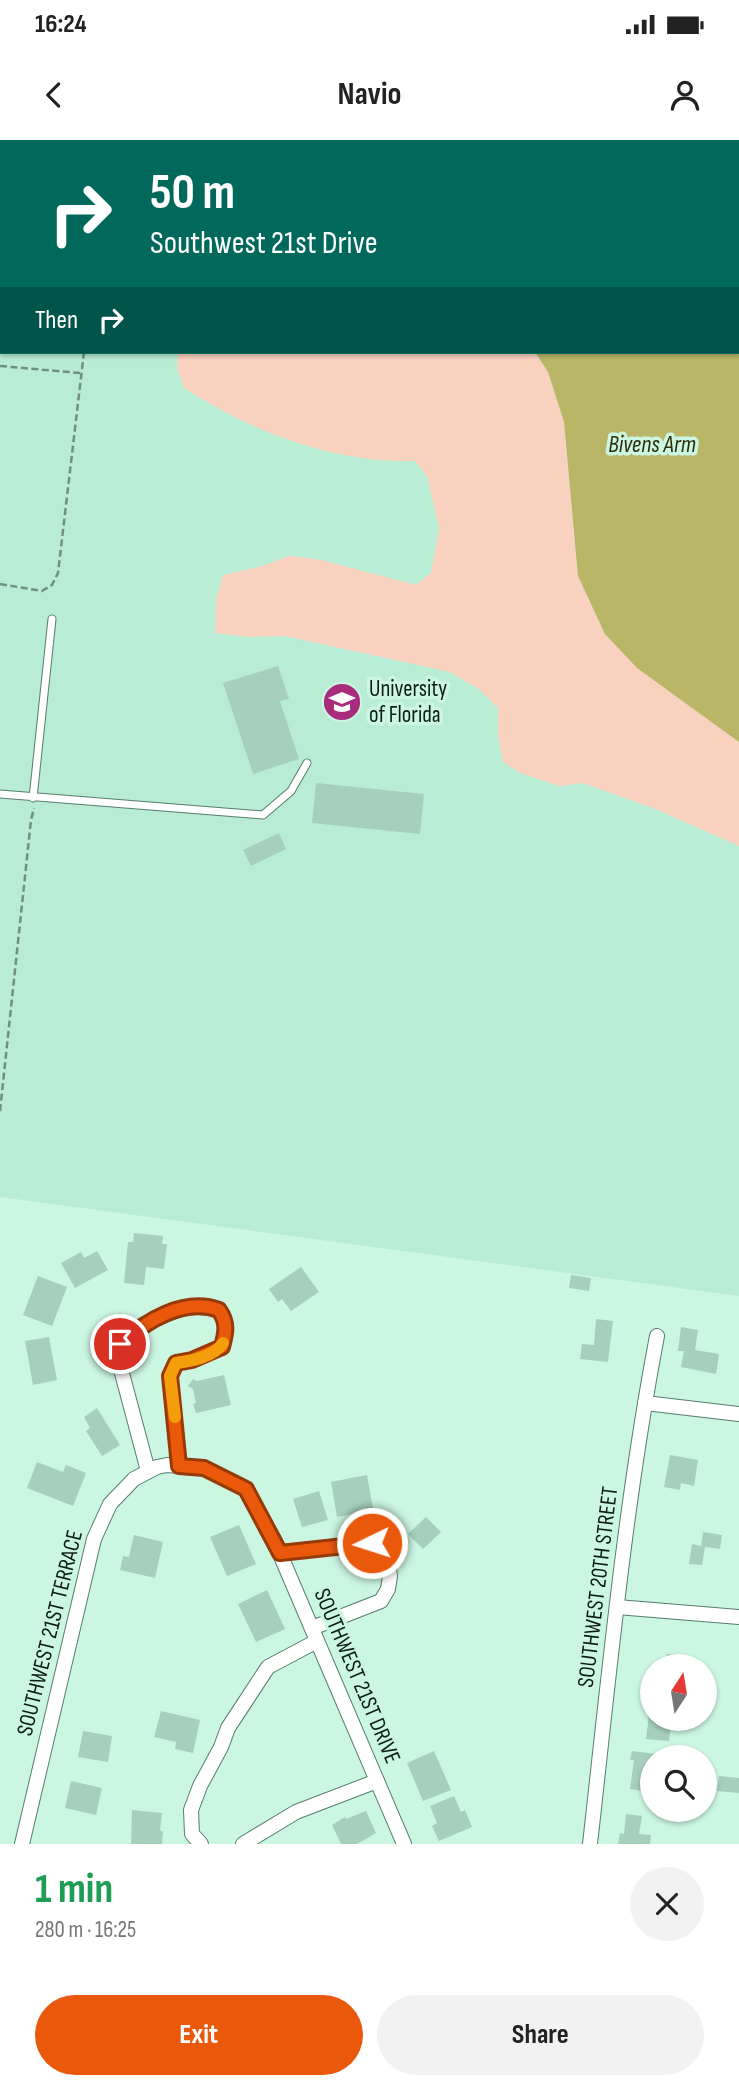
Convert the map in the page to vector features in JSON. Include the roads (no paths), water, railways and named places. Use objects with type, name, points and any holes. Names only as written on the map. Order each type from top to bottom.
[{"type":"street","points":[[148,1471],[119,1362],[120,1344],[140,1327],[178,1310],[195,1305],[209,1306],[219,1310],[226,1320],[226,1335],[222,1347],[192,1360],[176,1363],[170,1376],[173,1465]]},
{"type":"street","name":"SOUTHWEST 20TH STREET","points":[[590,1844],[617,1607],[657,1336]]},
{"type":"street","points":[[645,1403],[739,1414]]},
{"type":"street","name":"SOUTHWEST 21ST TERRACE","points":[[22,1844],[94,1539],[110,1504],[134,1479],[148,1471],[173,1465]]},
{"type":"street","name":"SOUTHWEST 21ST DRIVE","points":[[173,1465],[204,1468],[246,1489],[280,1553],[404,1844]]},
{"type":"street","points":[[201,1844],[192,1834],[191,1810],[200,1786],[216,1758],[228,1728],[268,1667],[315,1634],[381,1601],[388,1588],[390,1576],[387,1554],[372,1543],[280,1553]]},
{"type":"street","points":[[617,1607],[739,1617]]},
{"type":"street","points":[[243,1844],[296,1812],[377,1781]]},
{"type":"lane","points":[[36,798],[52,619]]},
{"type":"lane","points":[[0,794],[263,815],[291,792],[307,763]]},
{"type":"water","name":"Bivens Arm","points":[[536,354],[739,354],[739,742],[637,668],[605,634],[578,576],[564,422],[548,372]]},
{"type":"place","name":"University of Florida","points":[[342,702]]}]
